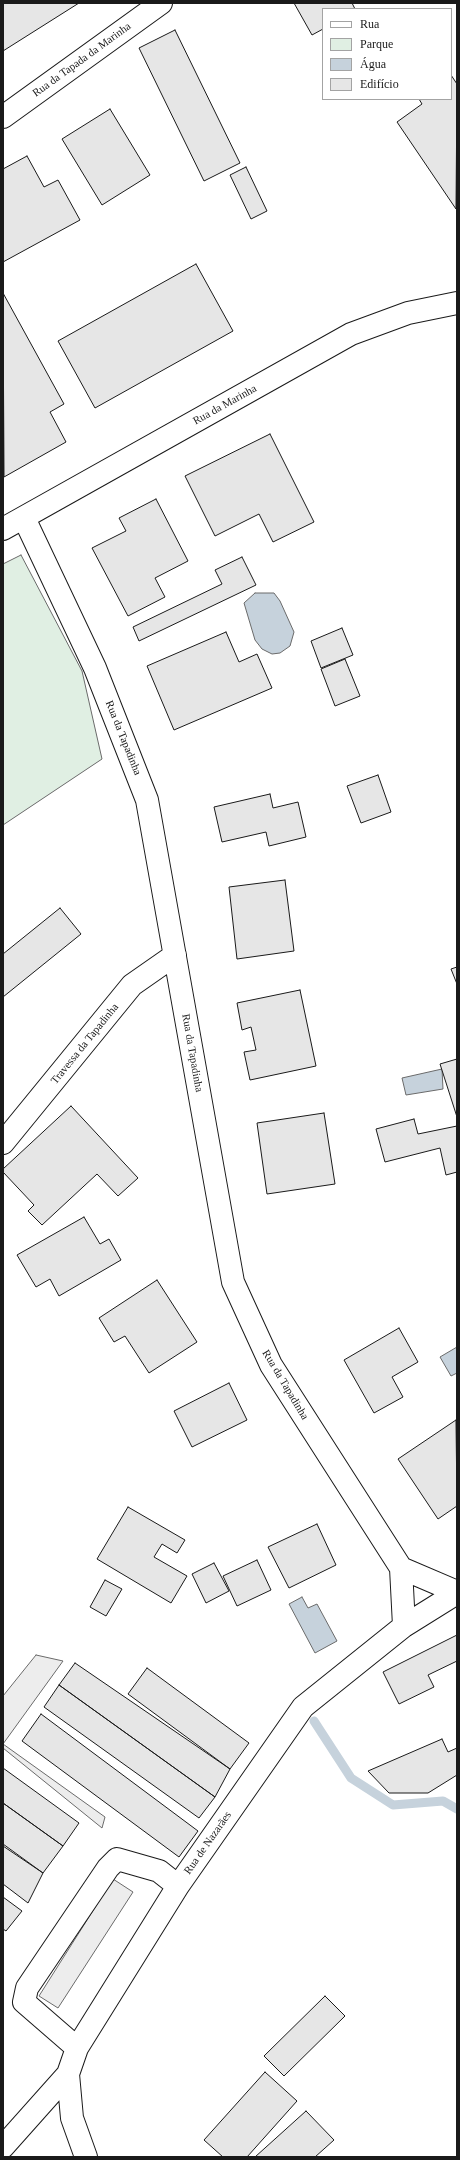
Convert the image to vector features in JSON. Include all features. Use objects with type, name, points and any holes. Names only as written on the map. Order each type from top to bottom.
[{"type":"street","name":"Rua da Tapada da Marinha","points":[[3,117],[161,3]]},
{"type":"street","name":"Rua da Marinha","points":[[3,529],[351,334],[408,313],[457,303]]},
{"type":"street","name":"Rua da Tapadinha","points":[[24,518],[95,668],[147,800],[233,1282],[271,1365],[401,1568],[404,1626]]},
{"type":"street","name":"Travessa da Tapadinha","points":[[3,1143],[132,985],[175,955]]},
{"type":"street","points":[[401,1568],[457,1593]]},
{"type":"street","name":"Rua de Nazarães","points":[[86,2157],[72,2118],[68,2074],[77,2048],[178,1886],[303,1707],[404,1626],[457,1593]]},
{"type":"street","points":[[77,2048],[24,2002],[27,1988],[108,1868],[118,1859],[159,1871],[178,1886]]},
{"type":"street","points":[[3,2147],[68,2074]]},
{"type":"green space","points":[[21,555],[82,671],[102,759],[3,825],[3,564]]},
{"type":"shaded area","points":[[36,1655],[63,1661],[3,1744],[3,1696]]},
{"type":"shaded area","points":[[3,1744],[105,1817],[102,1828],[3,1748]]},
{"type":"shaded area","points":[[113,1879],[133,1892],[58,2008],[39,1996]]},
{"type":"water","points":[[255,593],[274,593],[280,601],[294,632],[290,646],[280,653],[272,654],[262,649],[255,640],[244,603]]},
{"type":"water","points":[[442,1069],[443,1089],[406,1095],[402,1078]]},
{"type":"water","points":[[457,1347],[457,1373],[451,1376],[440,1357]]},
{"type":"water","points":[[302,1597],[308,1608],[317,1604],[337,1641],[315,1653],[289,1604]]},
{"type":"building","points":[[3,3],[79,3],[3,51]]},
{"type":"building","points":[[294,3],[352,3],[354,8],[322,8],[322,30],[312,35]]},
{"type":"building","points":[[175,30],[240,163],[204,181],[139,48]]},
{"type":"building","points":[[452,76],[457,84],[456,209],[397,122],[422,104],[420,100],[452,100]]},
{"type":"building","points":[[110,109],[150,175],[102,205],[62,139]]},
{"type":"building","points":[[27,156],[44,187],[58,180],[80,220],[3,262],[3,169]]},
{"type":"building","points":[[246,167],[267,211],[251,219],[230,175]]},
{"type":"building","points":[[196,264],[233,331],[95,408],[58,341]]},
{"type":"building","points":[[3,293],[64,404],[50,412],[66,442],[4,477]]},
{"type":"building","points":[[270,434],[314,522],[273,542],[259,514],[215,536],[185,476]]},
{"type":"building","points":[[156,499],[188,561],[155,578],[165,597],[128,616],[92,548],[126,531],[119,518]]},
{"type":"building","points":[[242,557],[256,585],[139,641],[133,627],[222,584],[215,570]]},
{"type":"building","points":[[342,628],[353,655],[321,668],[311,641]]},
{"type":"building","points":[[226,632],[239,662],[257,654],[272,688],[174,730],[147,666]]},
{"type":"building","points":[[345,659],[360,696],[335,706],[321,669]]},
{"type":"building","points":[[378,775],[391,812],[361,823],[347,786]]},
{"type":"building","points":[[270,794],[273,808],[298,802],[306,837],[269,846],[266,832],[222,842],[214,807]]},
{"type":"building","points":[[285,880],[294,951],[237,959],[229,887]]},
{"type":"building","points":[[60,908],[81,934],[3,997],[3,954]]},
{"type":"building","points":[[457,967],[457,984],[451,969]]},
{"type":"building","points":[[300,990],[316,1066],[250,1080],[244,1052],[256,1050],[251,1027],[242,1030],[237,1003]]},
{"type":"building","points":[[457,1059],[457,1117],[440,1064]]},
{"type":"building","points":[[71,1106],[138,1178],[118,1196],[97,1174],[42,1225],[28,1211],[34,1205],[3,1172],[3,1169]]},
{"type":"building","points":[[324,1113],[335,1184],[267,1194],[257,1123]]},
{"type":"building","points":[[414,1119],[418,1134],[457,1126],[457,1172],[446,1175],[440,1148],[385,1162],[376,1129]]},
{"type":"building","points":[[84,1217],[100,1244],[109,1239],[121,1260],[59,1296],[50,1279],[36,1287],[17,1255]]},
{"type":"building","points":[[157,1280],[197,1342],[149,1373],[125,1336],[114,1342],[99,1318]]},
{"type":"building","points":[[399,1328],[418,1362],[392,1377],[403,1397],[374,1413],[344,1360]]},
{"type":"building","points":[[229,1383],[247,1420],[192,1447],[174,1411]]},
{"type":"building","points":[[456,1420],[457,1506],[438,1519],[398,1459]]},
{"type":"building","points":[[128,1507],[185,1540],[177,1553],[162,1544],[154,1557],[187,1576],[171,1603],[97,1559]]},
{"type":"building","points":[[317,1524],[336,1565],[289,1588],[268,1547]]},
{"type":"building","points":[[257,1560],[271,1590],[237,1606],[223,1576]]},
{"type":"building","points":[[214,1563],[229,1591],[206,1603],[192,1574]]},
{"type":"building","points":[[105,1580],[122,1589],[106,1616],[90,1607]]},
{"type":"building","points":[[457,1635],[457,1661],[428,1675],[434,1687],[399,1704],[383,1672]]},
{"type":"building","points":[[75,1663],[230,1769],[215,1797],[59,1685]]},
{"type":"building","points":[[147,1668],[249,1743],[230,1769],[128,1694]]},
{"type":"building","points":[[59,1685],[215,1797],[199,1818],[44,1707]]},
{"type":"building","points":[[41,1714],[198,1831],[179,1857],[22,1741]]},
{"type":"building","points":[[442,1739],[448,1752],[457,1748],[457,1775],[428,1793],[389,1793],[368,1771]]},
{"type":"building","points":[[3,1768],[79,1823],[63,1846],[3,1803]]},
{"type":"building","points":[[3,1803],[63,1846],[43,1873],[3,1844]]},
{"type":"building","points":[[3,1846],[43,1873],[28,1903],[3,1884]]},
{"type":"building","points":[[3,1897],[22,1911],[6,1931],[3,1929]]},
{"type":"building","points":[[325,1996],[345,2016],[284,2076],[264,2056]]},
{"type":"building","points":[[265,2072],[297,2101],[247,2157],[223,2157],[204,2140]]},
{"type":"building","points":[[306,2111],[334,2140],[315,2157],[255,2157]]},
{"type":"waterway","points":[[314,1721],[351,1778],[393,1805],[443,1801],[457,1809]]}]
